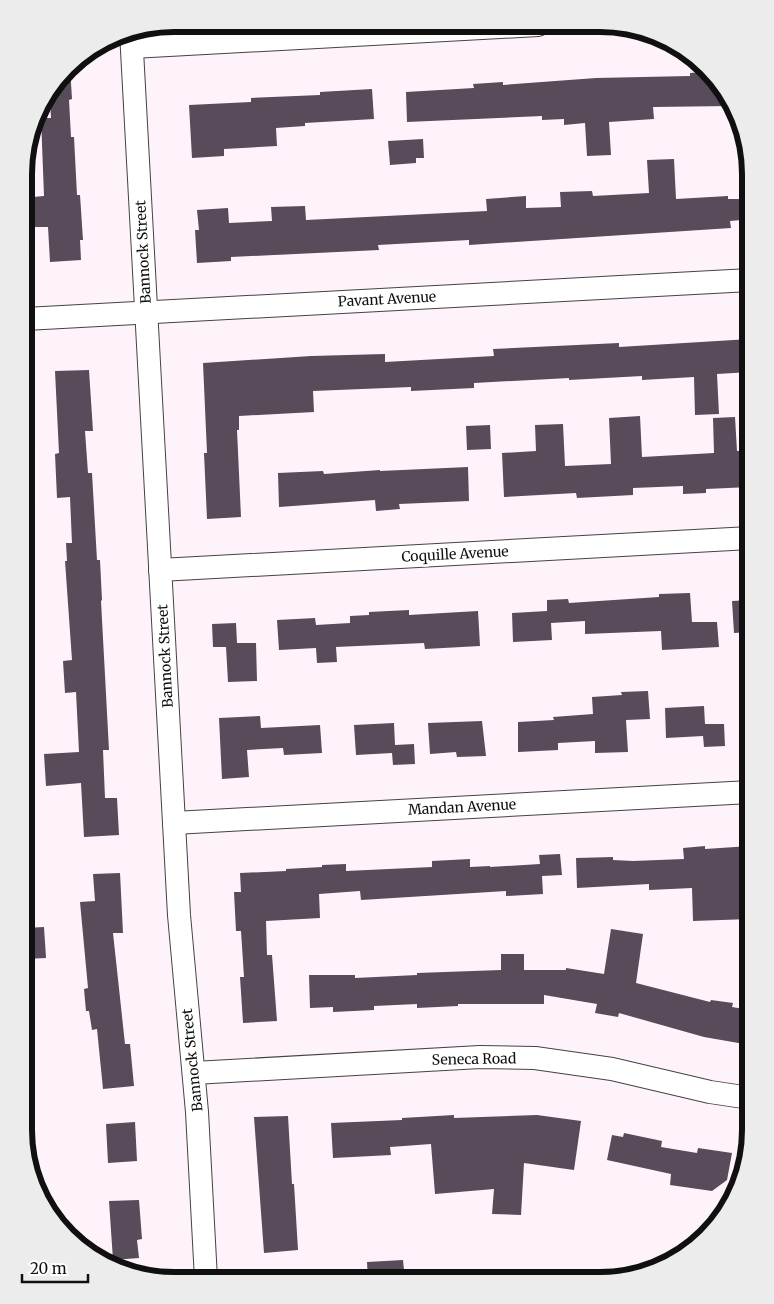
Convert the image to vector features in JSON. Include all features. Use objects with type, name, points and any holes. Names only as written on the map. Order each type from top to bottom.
[{"type":"street","points":[[131,40],[348,32]]},
{"type":"street","name":"Bannock Street","points":[[131,40],[174,823],[184,972],[194,1073],[206,1272]]},
{"type":"street","name":"Pavant Avenue","points":[[32,319],[742,280]]},
{"type":"street","name":"Coquille Avenue","points":[[160,570],[742,538]]},
{"type":"street","name":"Mandan Avenue","points":[[174,823],[741,792]]},
{"type":"street","name":"Seneca Road","points":[[194,1073],[480,1058],[535,1058],[612,1069],[710,1092],[741,1097]]},
{"type":"building","points":[[690,73],[700,74],[724,106],[653,107],[654,119],[609,122],[611,155],[587,156],[585,123],[564,125],[564,119],[542,120],[542,116],[407,122],[406,92],[474,88],[473,84],[503,82],[503,85],[596,78],[690,76]]},
{"type":"building","points":[[71,78],[72,99],[69,100],[71,137],[74,137],[77,195],[80,195],[83,240],[80,240],[81,260],[50,262],[48,227],[35,227],[33,197],[44,196],[41,125],[44,118],[51,118],[51,103]]},
{"type":"building","points":[[372,89],[374,119],[305,123],[305,126],[276,128],[277,146],[224,149],[224,156],[192,158],[189,105],[251,102],[251,98],[320,95],[320,92]]},
{"type":"building","points":[[423,139],[424,158],[416,158],[416,163],[390,165],[388,141]]},
{"type":"building","points":[[674,159],[676,199],[728,196],[728,199],[740,199],[741,220],[730,221],[731,228],[469,245],[469,240],[378,245],[379,250],[231,257],[231,261],[197,263],[195,230],[199,230],[197,210],[228,208],[229,223],[272,221],[271,207],[305,206],[306,220],[487,211],[486,199],[526,196],[526,208],[561,207],[560,192],[592,191],[593,196],[649,193],[647,160]]},
{"type":"building","points":[[742,339],[742,372],[717,374],[719,414],[695,415],[694,377],[642,380],[642,376],[569,380],[569,378],[474,383],[474,388],[411,391],[411,387],[313,391],[314,412],[239,416],[239,430],[237,430],[241,517],[207,519],[204,453],[207,453],[203,363],[311,356],[385,354],[385,362],[494,356],[493,349],[619,343],[619,347]]},
{"type":"building","points":[[89,370],[93,431],[85,431],[88,473],[92,473],[97,560],[100,560],[109,750],[103,750],[105,798],[117,798],[119,835],[84,837],[81,783],[46,786],[44,754],[79,752],[76,692],[65,693],[63,661],[72,660],[65,561],[67,561],[66,543],[72,543],[70,497],[57,498],[55,454],[59,453],[55,371]]},
{"type":"building","points":[[640,416],[642,457],[714,453],[713,418],[735,417],[737,451],[742,451],[742,487],[706,489],[706,493],[683,494],[683,486],[633,488],[633,495],[577,498],[576,493],[504,497],[502,453],[536,451],[535,425],[563,424],[565,466],[611,464],[609,418]]},
{"type":"building","points":[[490,425],[491,449],[467,450],[466,426]]},
{"type":"building","points":[[468,467],[469,501],[399,504],[400,509],[376,511],[375,500],[279,507],[278,473],[323,471],[324,474]]},
{"type":"building","points":[[690,593],[692,622],[717,622],[719,647],[662,650],[661,631],[585,634],[585,621],[551,623],[552,640],[513,642],[512,613],[547,611],[547,600],[568,599],[569,603],[659,597],[659,594]]},
{"type":"building","points":[[742,600],[742,633],[734,633],[732,601]]},
{"type":"building","points":[[409,610],[409,615],[478,611],[480,646],[425,649],[424,643],[336,647],[337,662],[317,663],[316,648],[279,650],[277,620],[315,618],[316,625],[350,623],[350,616],[369,615],[369,612]]},
{"type":"building","points":[[236,623],[237,643],[256,643],[257,681],[228,682],[226,647],[213,647],[212,624]]},
{"type":"building","points":[[648,691],[650,719],[626,720],[628,752],[595,753],[595,741],[558,743],[558,750],[518,752],[518,722],[554,720],[553,717],[593,714],[592,697],[622,695],[621,692]]},
{"type":"building","points":[[704,706],[705,724],[724,724],[725,746],[704,747],[703,736],[666,738],[665,708]]},
{"type":"building","points":[[260,716],[261,728],[320,725],[322,753],[284,755],[283,748],[247,750],[249,777],[222,779],[219,718]]},
{"type":"building","points":[[482,721],[486,756],[457,757],[456,752],[430,754],[428,723]]},
{"type":"building","points":[[394,723],[395,745],[414,744],[415,764],[393,765],[392,753],[356,755],[354,725]]},
{"type":"building","points":[[705,846],[705,849],[741,847],[741,919],[693,921],[692,888],[649,890],[649,884],[577,888],[576,858],[613,857],[613,860],[633,861],[684,859],[683,848]]},
{"type":"building","points":[[560,854],[562,875],[542,876],[543,894],[506,896],[506,891],[361,900],[360,891],[319,894],[320,918],[266,921],[267,955],[272,955],[277,1021],[243,1023],[240,977],[244,977],[241,931],[236,931],[234,892],[241,892],[240,873],[286,871],[286,869],[346,864],[346,871],[432,867],[432,861],[470,859],[470,867],[490,867],[540,864],[539,855]]},
{"type":"building","points":[[120,873],[123,933],[113,933],[125,1044],[130,1044],[134,1086],[103,1089],[97,1029],[92,1030],[89,1011],[86,1011],[84,989],[88,988],[80,902],[95,901],[93,874]]},
{"type":"building","points":[[44,927],[46,958],[32,959],[32,928]]},
{"type":"building","points":[[611,929],[643,934],[636,983],[710,1002],[711,1000],[733,1003],[732,1007],[741,1009],[741,1043],[704,1037],[619,1013],[618,1017],[595,1013],[597,1004],[544,995],[544,1004],[458,1004],[458,1006],[417,1008],[417,1004],[374,1006],[374,1010],[333,1012],[333,1007],[310,1008],[309,975],[355,975],[355,978],[417,975],[417,973],[501,970],[501,954],[524,954],[524,970],[566,970],[566,968],[604,974]]},
{"type":"building","points":[[454,1115],[454,1118],[537,1115],[581,1121],[574,1170],[524,1163],[521,1215],[492,1214],[494,1189],[435,1194],[431,1144],[390,1147],[391,1155],[333,1158],[331,1123],[402,1120],[402,1118]]},
{"type":"building","points":[[288,1116],[298,1250],[264,1253],[254,1117]]},
{"type":"building","points":[[135,1122],[137,1161],[108,1163],[106,1124]]},
{"type":"building","points":[[624,1133],[662,1141],[661,1147],[697,1153],[698,1148],[732,1153],[727,1180],[712,1191],[670,1185],[671,1174],[607,1160],[612,1135],[623,1137]]},
{"type":"building","points":[[139,1200],[142,1239],[137,1240],[139,1258],[117,1260],[113,1258],[109,1201]]},
{"type":"building","points":[[403,1260],[404,1272],[368,1272],[367,1262]]}]
